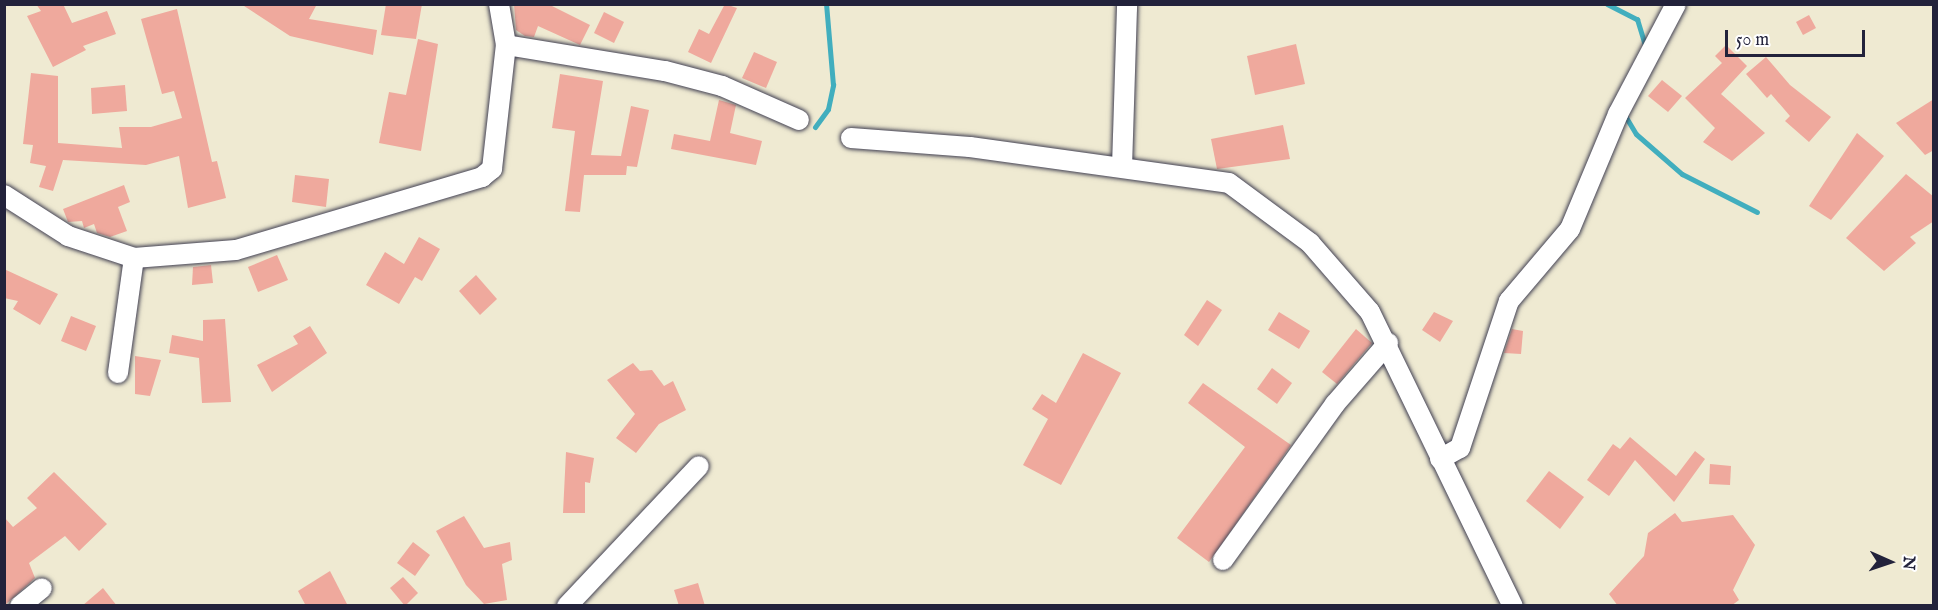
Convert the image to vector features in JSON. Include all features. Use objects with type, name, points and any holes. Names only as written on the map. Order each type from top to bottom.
[{"type":"street","points":[[4,195],[68,236],[134,258],[236,250],[482,177],[492,169],[506,45],[499,4]]},
{"type":"street","points":[[1122,167],[1127,4]]},
{"type":"street","points":[[1440,459],[1460,448],[1509,301],[1570,229],[1609,134],[1676,4]]},
{"type":"street","points":[[506,45],[665,70],[722,86],[799,120]]},
{"type":"street","points":[[851,138],[1122,167],[1229,183],[1310,243],[1351,286],[1388,343],[1440,459],[1513,606]]},
{"type":"street","points":[[118,373],[134,258]]},
{"type":"street","points":[[1223,560],[1335,404],[1388,343]]},
{"type":"street","points":[[567,606],[699,465]]},
{"type":"street","points":[[20,606],[42,588]]},
{"type":"building","points":[[36,4],[63,4],[72,23],[107,11],[116,34],[83,46],[86,50],[53,67],[27,16],[41,11]]},
{"type":"building","points":[[241,4],[317,4],[309,19],[377,30],[373,55],[290,36]]},
{"type":"building","points":[[386,4],[422,4],[416,39],[381,35]]},
{"type":"building","points":[[514,4],[548,4],[590,25],[580,45],[538,26],[534,37],[525,36],[516,30]]},
{"type":"building","points":[[725,4],[737,8],[711,63],[688,52],[699,29],[709,34]]},
{"type":"building","points":[[177,9],[212,162],[217,161],[226,198],[188,208],[179,156],[146,165],[63,160],[53,191],[39,187],[46,166],[30,163],[33,145],[23,144],[31,73],[58,76],[58,143],[122,148],[119,127],[151,127],[182,118],[174,91],[162,94],[141,19]]},
{"type":"building","points":[[604,12],[624,22],[614,43],[594,33]]},
{"type":"building","points":[[1809,15],[1816,28],[1803,35],[1796,22]]},
{"type":"building","points":[[418,39],[438,44],[421,151],[379,143],[389,92],[406,95]]},
{"type":"building","points":[[1296,44],[1305,84],[1255,95],[1247,56]]},
{"type":"building","points":[[1726,45],[1747,66],[1721,94],[1765,133],[1732,161],[1703,142],[1715,128],[1685,98],[1722,63],[1715,56]]},
{"type":"building","points":[[754,52],[777,62],[766,88],[742,78]]},
{"type":"building","points":[[1766,57],[1790,85],[1831,117],[1809,142],[1785,121],[1790,116],[1771,94],[1767,98],[1746,74]]},
{"type":"building","points":[[560,74],[603,81],[591,155],[621,156],[631,106],[649,110],[637,167],[627,166],[626,175],[584,175],[580,212],[565,211],[575,131],[552,128]]},
{"type":"building","points":[[1662,80],[1682,96],[1668,112],[1648,96]]},
{"type":"building","points":[[125,85],[127,111],[92,114],[91,88]]},
{"type":"building","points":[[1934,99],[1934,150],[1925,155],[1896,123]]},
{"type":"building","points":[[719,100],[736,105],[730,133],[762,141],[756,165],[671,149],[674,134],[710,141]]},
{"type":"building","points":[[1283,125],[1290,159],[1217,169],[1211,139]]},
{"type":"building","points":[[1857,133],[1884,156],[1831,220],[1809,206]]},
{"type":"building","points":[[1906,174],[1934,197],[1934,221],[1910,237],[1916,243],[1884,271],[1846,238]]},
{"type":"building","points":[[295,175],[329,179],[326,207],[292,202]]},
{"type":"building","points":[[124,185],[130,202],[118,207],[127,231],[110,237],[97,233],[94,224],[84,228],[82,221],[68,222],[63,209]]},
{"type":"building","points":[[419,237],[440,249],[422,281],[415,277],[399,304],[366,285],[385,252],[404,264]]},
{"type":"building","points":[[277,255],[288,280],[258,292],[248,267]]},
{"type":"building","points":[[211,265],[213,283],[192,285],[193,267]]},
{"type":"building","points":[[4,269],[58,294],[40,325],[13,309],[18,301],[4,298]]},
{"type":"building","points":[[476,275],[497,299],[480,315],[459,291]]},
{"type":"building","points":[[1207,300],[1222,310],[1198,346],[1184,335]]},
{"type":"building","points":[[1279,312],[1310,331],[1299,349],[1268,330]]},
{"type":"building","points":[[1434,312],[1453,321],[1440,342],[1422,330]]},
{"type":"building","points":[[71,316],[96,326],[86,351],[61,341]]},
{"type":"building","points":[[225,319],[231,402],[202,403],[199,358],[169,353],[172,335],[203,341],[203,320]]},
{"type":"building","points":[[310,326],[327,353],[272,392],[257,365],[298,344],[293,336]]},
{"type":"building","points":[[1356,329],[1372,343],[1337,384],[1322,372]]},
{"type":"building","points":[[1512,329],[1523,331],[1521,354],[1504,353]]},
{"type":"building","points":[[1083,353],[1121,373],[1061,485],[1023,465],[1048,419],[1032,409],[1042,394],[1056,403]]},
{"type":"building","points":[[135,356],[161,360],[150,396],[135,394]]},
{"type":"building","points":[[633,363],[640,371],[652,370],[664,386],[673,381],[686,410],[659,424],[636,453],[616,438],[635,414],[607,380]]},
{"type":"building","points":[[1272,368],[1292,383],[1277,404],[1257,389]]},
{"type":"building","points":[[1203,383],[1291,445],[1209,562],[1177,538],[1245,447],[1188,403]]},
{"type":"building","points":[[1630,437],[1676,476],[1695,451],[1705,459],[1674,502],[1635,460],[1609,496],[1587,480],[1613,444],[1620,449]]},
{"type":"building","points":[[566,452],[594,458],[590,483],[585,482],[585,513],[563,513]]},
{"type":"building","points":[[1710,464],[1731,466],[1730,485],[1709,484]]},
{"type":"building","points":[[1549,471],[1584,497],[1560,529],[1526,501]]},
{"type":"building","points":[[54,472],[107,524],[79,551],[65,536],[29,563],[35,578],[4,606],[4,517],[13,527],[37,508],[27,498]]},
{"type":"building","points":[[1675,513],[1682,522],[1733,515],[1755,545],[1733,590],[1739,600],[1731,606],[1618,606],[1609,594],[1644,556],[1648,533]]},
{"type":"building","points":[[464,516],[484,548],[510,542],[512,560],[502,564],[507,600],[484,604],[466,585],[436,531]]},
{"type":"building","points":[[413,542],[430,555],[415,576],[397,563]]},
{"type":"building","points":[[330,571],[348,606],[306,606],[298,591]]},
{"type":"building","points":[[403,577],[418,593],[405,606],[390,588]]},
{"type":"building","points":[[698,583],[705,606],[679,606],[674,590]]},
{"type":"building","points":[[103,588],[117,606],[82,606]]},
{"type":"waterway","points":[[815,127],[828,109],[833,85],[826,4]]},
{"type":"waterway","points":[[1607,4],[1637,19],[1645,46]]},
{"type":"waterway","points":[[1624,114],[1636,134],[1682,174],[1757,212]]}]
